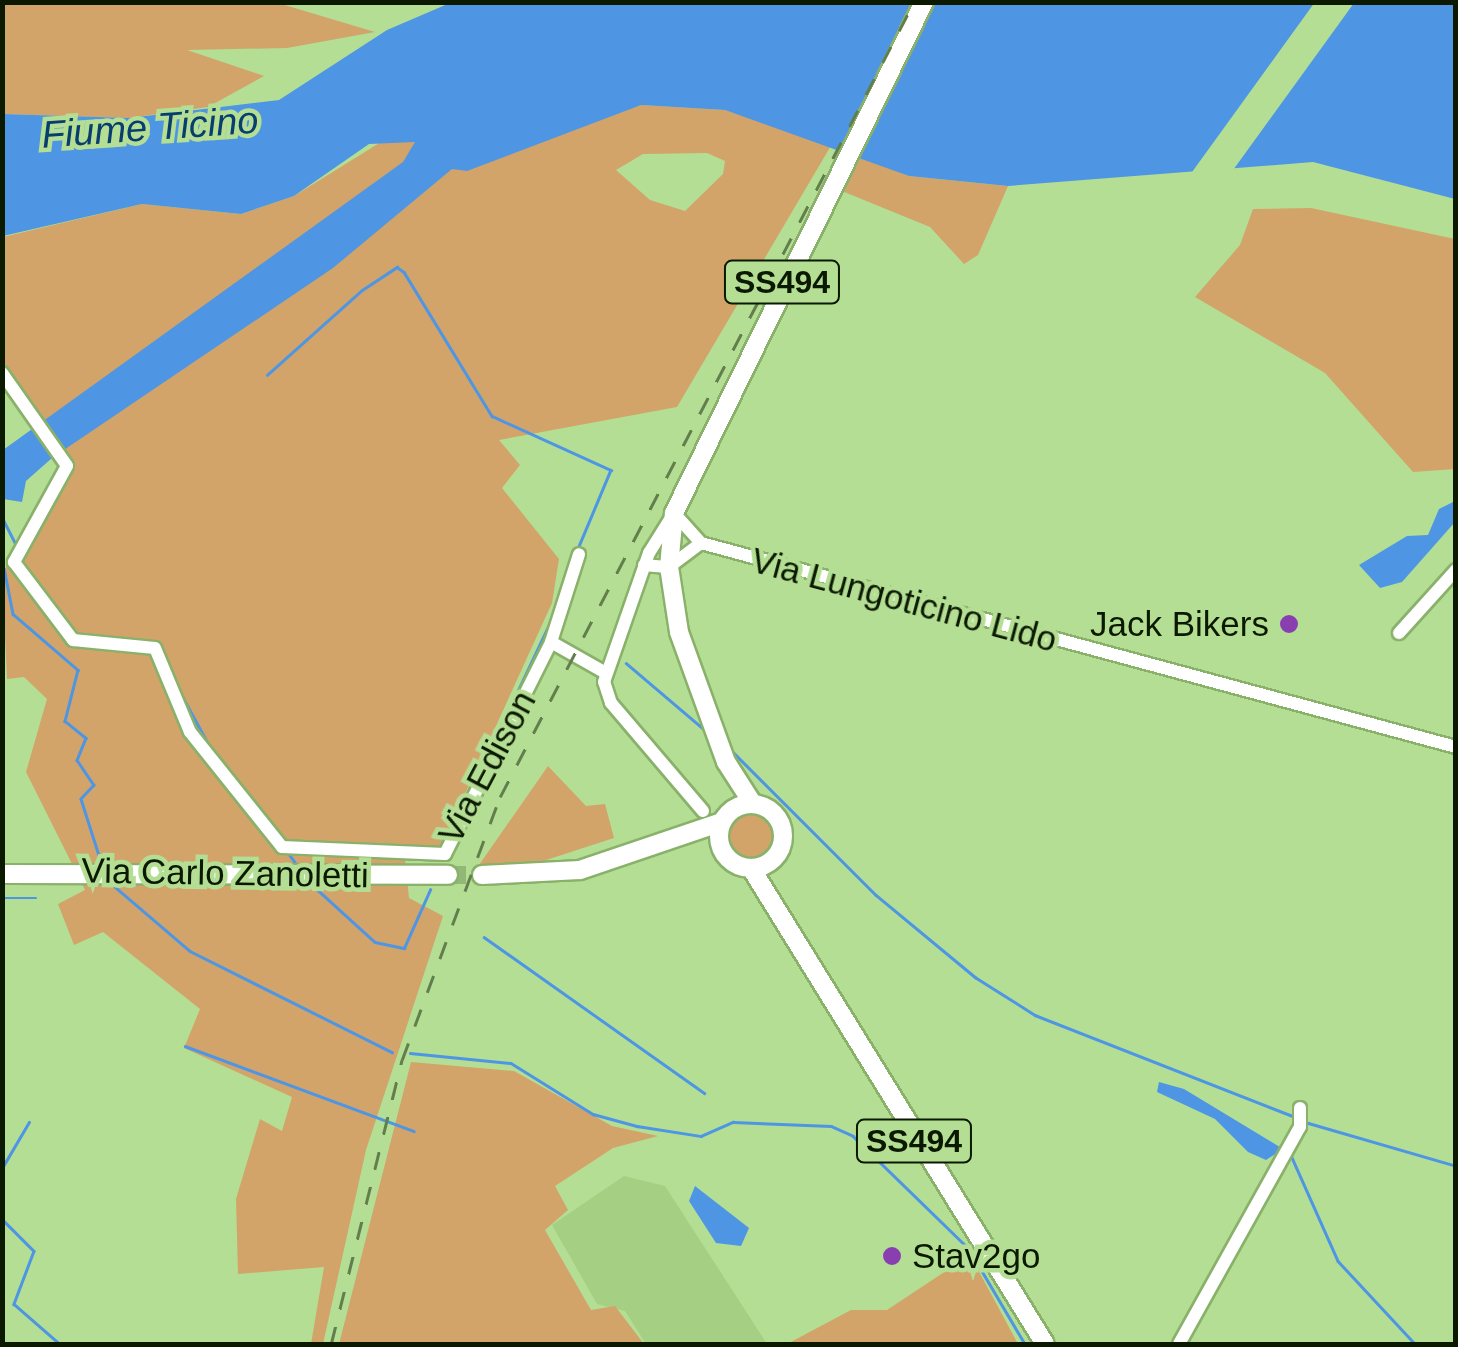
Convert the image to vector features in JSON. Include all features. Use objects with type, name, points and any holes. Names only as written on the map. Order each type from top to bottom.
[{"type":"main road","name":"SS494","points":[[788,934],[771,882],[781,825],[753,804],[721,748],[679,632],[670,562],[674,513],[836,168],[924,2]]},
{"type":"main road","name":"SS494","points":[[721,748],[723,852]]},
{"type":"main road","points":[[482,875],[580,870],[725,818],[753,804]]},
{"type":"main road","points":[[661,842],[723,852],[751,868],[774,858]]},
{"type":"main road","name":"SS494","points":[[751,868],[788,934],[1044,1344]]},
{"type":"main road","name":"Via Carlo Zanoletti","points":[[2,874],[103,871],[448,875]]},
{"type":"street","points":[[2,373],[66,460],[13,555]]},
{"type":"street","points":[[646,559],[670,562],[701,544],[674,513],[646,559],[604,672],[611,703],[704,811]]},
{"type":"street","name":"Via Lungoticino Lido","points":[[701,544],[1456,747]]},
{"type":"street","name":"Via Edison","points":[[13,555],[73,640],[155,648],[190,732],[285,848],[445,854],[551,642],[578,554]]},
{"type":"street","points":[[1399,633],[1456,570]]},
{"type":"street","points":[[551,642],[604,672]]},
{"type":"street","points":[[1180,1344],[1302,1116]]},
{"type":"shaded area","points":[[2,3],[278,3],[375,32],[287,48],[187,50],[264,76],[208,107],[129,118],[3,114]]},
{"type":"shaded area","points":[[641,105],[725,110],[832,144],[677,407],[499,440],[520,465],[502,488],[559,559],[552,603],[439,851],[404,849],[409,898],[443,916],[366,1150],[323,1344],[311,1344],[324,1267],[238,1274],[236,1199],[260,1119],[282,1131],[292,1097],[184,1048],[200,1009],[103,932],[74,945],[58,904],[85,890],[26,772],[47,699],[24,677],[7,679],[2,570],[20,560],[72,464],[3,366],[3,237],[142,204],[241,214],[294,196],[389,137],[583,122]],"holes":[[[707,153],[725,161],[723,174],[685,211],[650,200],[616,170],[643,154]]]},
{"type":"shaded area","points":[[856,154],[909,176],[1008,186],[978,255],[964,264],[930,227],[837,189]]},
{"type":"shaded area","points":[[1311,208],[1455,239],[1455,469],[1413,472],[1325,373],[1195,297],[1240,245],[1253,209]]},
{"type":"shaded area","points":[[548,766],[586,806],[605,804],[614,838],[540,862],[479,865]]},
{"type":"shaded area","points":[[750,811],[767,818],[774,835],[767,852],[750,859],[733,852],[726,835],[733,818]]},
{"type":"shaded area","points":[[411,1062],[514,1071],[612,1126],[658,1136],[613,1148],[555,1186],[568,1210],[545,1230],[591,1310],[615,1306],[644,1344],[339,1344]]},
{"type":"shaded area","points":[[624,1176],[665,1186],[767,1344],[646,1344],[625,1311],[597,1304],[552,1225]]},
{"type":"shaded area","points":[[970,1255],[1018,1344],[787,1344],[851,1310],[887,1310]]},
{"type":"water","name":"Fiume Ticino","points":[[450,3],[1455,3],[1455,199],[1313,162],[1008,186],[909,176],[725,110],[641,105],[467,171],[452,169],[333,268],[52,458],[26,481],[22,502],[3,499],[3,450],[403,162],[415,142],[369,144],[294,196],[241,214],[142,204],[3,236],[3,114],[129,118],[279,100],[387,30]]},
{"type":"water","points":[[1455,501],[1455,522],[1402,582],[1380,588],[1359,565],[1407,536],[1428,535],[1439,509]]},
{"type":"water","points":[[1159,1082],[1184,1089],[1283,1149],[1266,1160],[1248,1152],[1215,1119],[1157,1092]]},
{"type":"water","points":[[695,1186],[749,1228],[741,1246],[716,1243],[689,1201]]},
{"type":"pier","points":[[1315,2],[1354,3],[1228,177],[1187,179]]},
{"type":"waterway","points":[[267,375],[362,290],[397,267],[404,272],[492,416],[611,470],[560,592]]},
{"type":"waterway","points":[[2,517],[17,547]]},
{"type":"waterway","points":[[4,568],[13,614],[78,670],[65,721],[86,738],[77,760],[94,785],[81,799],[103,868]]},
{"type":"waterway","points":[[485,760],[552,618]]},
{"type":"waterway","points":[[116,638],[148,641]]},
{"type":"waterway","points":[[626,663],[705,730]]},
{"type":"waterway","points":[[178,688],[210,747]]},
{"type":"waterway","points":[[731,750],[876,895],[975,977],[1035,1015],[1293,1116]]},
{"type":"waterway","points":[[289,854],[299,868]]},
{"type":"waterway","points":[[107,880],[190,951],[392,1052]]},
{"type":"waterway","points":[[309,882],[375,942],[404,948],[430,890]]},
{"type":"waterway","points":[[2,898],[36,898]]},
{"type":"waterway","points":[[484,937],[704,1093]]},
{"type":"waterway","points":[[185,1046],[414,1131]]},
{"type":"waterway","points":[[410,1053],[511,1063],[593,1114],[637,1126],[701,1136],[733,1122],[831,1126],[853,1136],[969,1249],[1025,1344]]},
{"type":"waterway","points":[[2,1168],[29,1122]]},
{"type":"waterway","points":[[1305,1122],[1456,1166]]},
{"type":"waterway","points":[[1290,1153],[1338,1261],[1415,1344]]},
{"type":"waterway","points":[[2,1219],[34,1251],[14,1304],[60,1344]]},
{"type":"tunnel","points":[[448,875],[482,875]]},
{"type":"railway","points":[[331,1344],[402,1060],[500,797],[914,2]]},
{"type":"place","name":"Jack Bikers","points":[[1289,624]]},
{"type":"place","name":"Stav2go","points":[[892,1256]]}]
